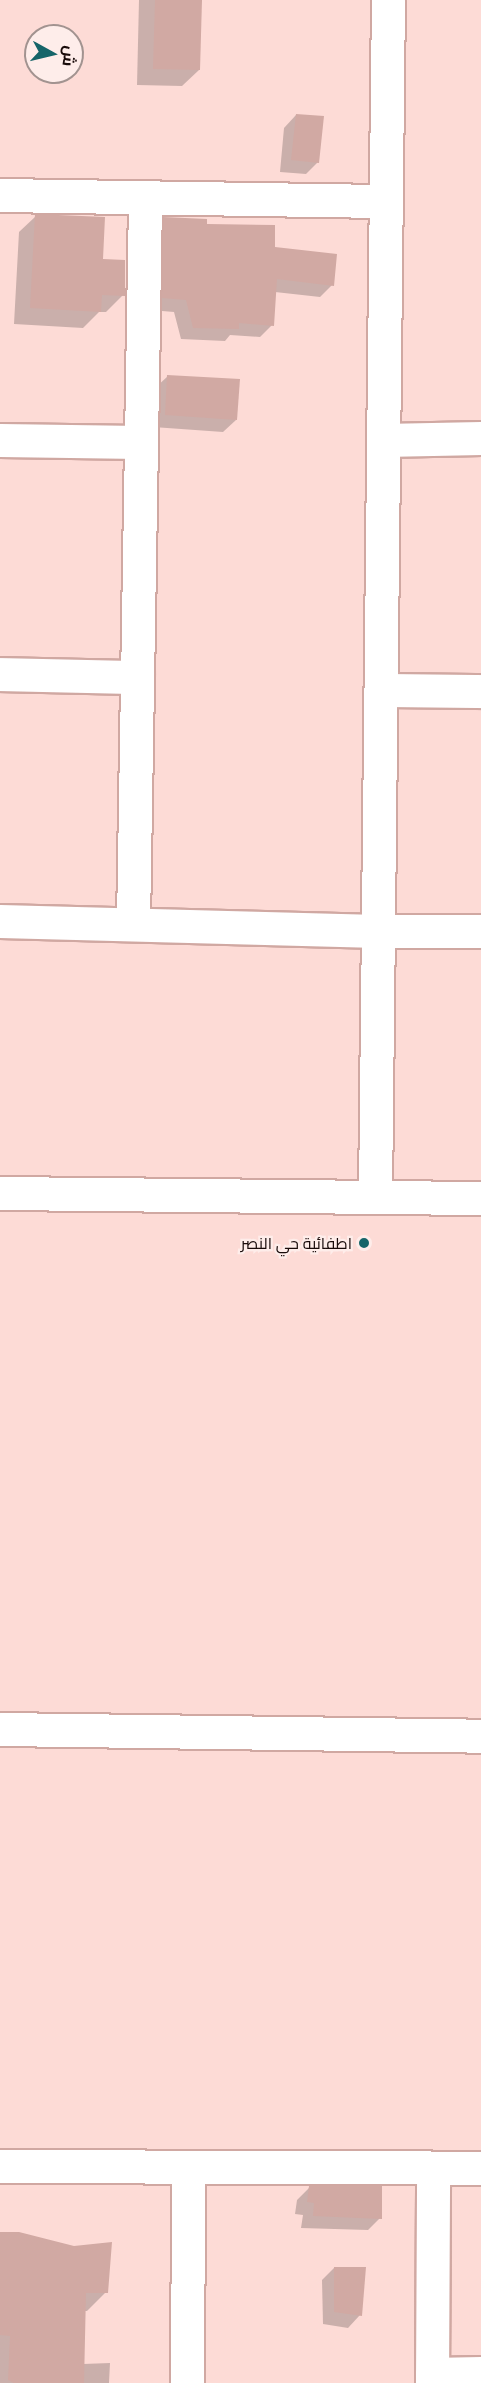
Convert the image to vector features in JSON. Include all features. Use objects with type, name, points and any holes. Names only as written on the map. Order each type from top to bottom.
[{"type":"street","points":[[375,1197],[388,0]]},
{"type":"street","points":[[0,195],[386,201]]},
{"type":"street","points":[[132,924],[145,197]]},
{"type":"street","points":[[383,440],[481,438]]},
{"type":"street","points":[[0,440],[140,442]]},
{"type":"street","points":[[0,674],[137,677]]},
{"type":"street","points":[[381,690],[481,692]]},
{"type":"street","points":[[0,921],[378,931],[481,931]]},
{"type":"street","points":[[0,1193],[481,1198]]},
{"type":"street","points":[[0,1729],[481,1736]]},
{"type":"street","points":[[0,2166],[481,2168]]},
{"type":"street","points":[[187,2383],[188,2167]]},
{"type":"street","points":[[433,2169],[432,2378],[481,2373]]},
{"type":"building","points":[[155,0],[202,0],[200,70],[153,69]]},
{"type":"building","points":[[296,114],[324,116],[319,163],[291,160]]},
{"type":"building","points":[[35,214],[105,217],[103,259],[125,260],[125,296],[102,295],[101,312],[30,308]]},
{"type":"building","points":[[163,217],[207,219],[207,224],[275,225],[275,247],[337,254],[334,286],[277,279],[274,326],[239,323],[239,329],[193,328],[186,300],[162,298]]},
{"type":"building","points":[[167,375],[240,379],[237,420],[165,415]]},
{"type":"building","points":[[309,2186],[382,2186],[382,2219],[313,2216],[314,2203],[307,2202]]},
{"type":"building","points":[[0,2232],[19,2232],[74,2246],[112,2242],[108,2293],[86,2293],[84,2383],[14,2383],[8,2380],[10,2336],[0,2335]]},
{"type":"building","points":[[334,2267],[366,2267],[362,2316],[334,2312]]},
{"type":"place","name":"اطفائية حي النصر","points":[[364,1243]]}]
